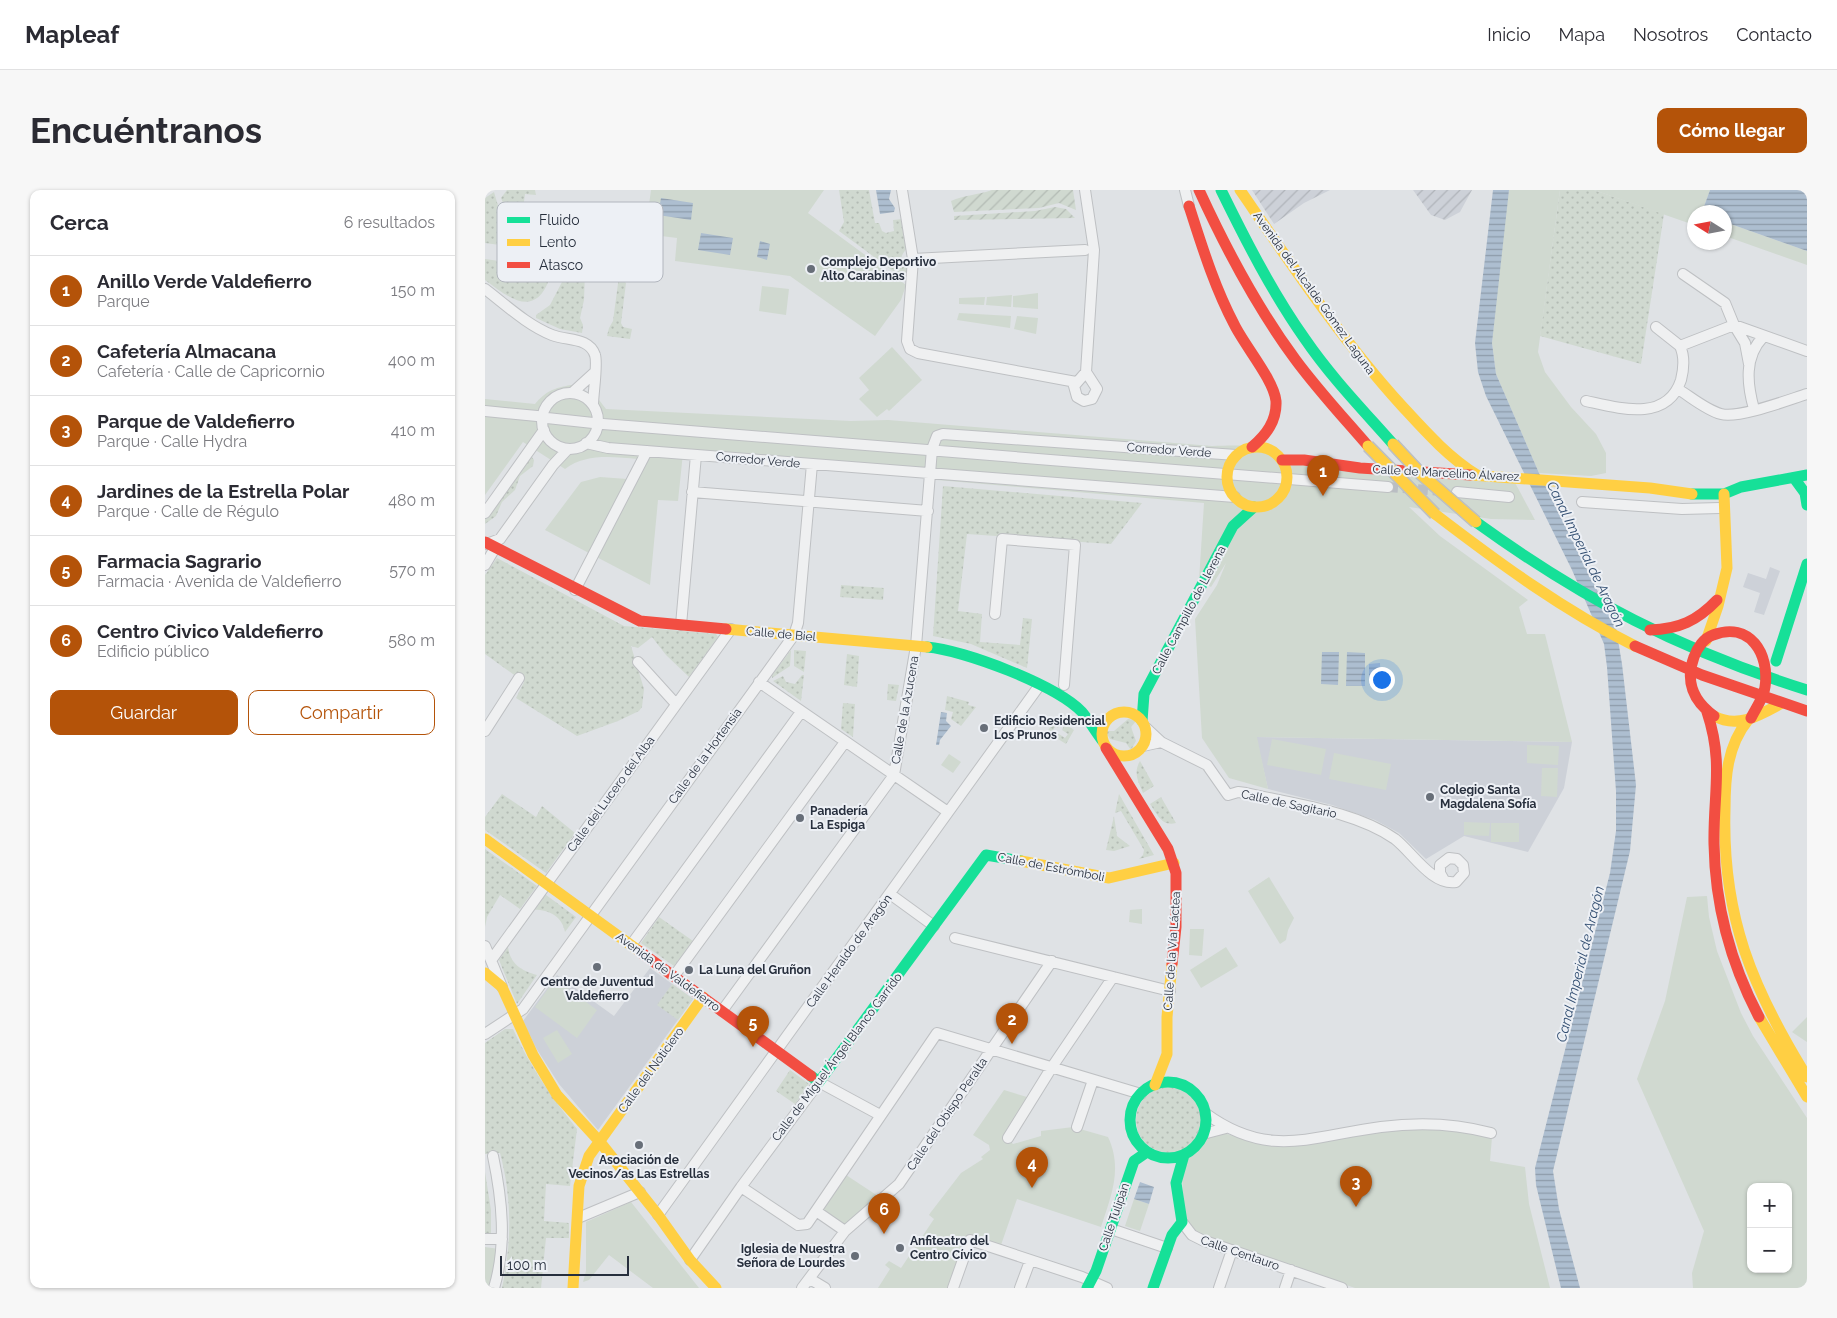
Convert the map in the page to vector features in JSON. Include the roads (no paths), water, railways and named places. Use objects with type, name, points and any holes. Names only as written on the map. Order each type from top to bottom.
[{"type":"street","points":[[902,190],[913,259],[907,341],[910,349],[917,353],[1076,382]]},
{"type":"street","points":[[1085,190],[1094,250],[1086,372],[1076,382],[1074,390],[1080,400],[1088,400],[1095,396],[1096,385],[1086,372]]},
{"type":"street","points":[[1185,190],[1211,275],[1235,325],[1274,392],[1277,402],[1274,422],[1270,430],[1252,447],[1236,455],[1227,474],[1228,486],[1236,498]]},
{"type":"street","points":[[1199,190],[1223,243],[1263,311],[1310,379],[1368,446],[1435,514],[1498,563],[1549,597],[1639,648],[1689,670],[1807,711]]},
{"type":"street","name":"Avenida del Alcalde Gómez Laguna","points":[[1221,190],[1261,268],[1306,340],[1335,378],[1421,474],[1476,522],[1583,595],[1646,628],[1696,651],[1807,690]]},
{"type":"street","name":"Avenida del Alcalde Gómez Laguna","points":[[1240,190],[1360,358],[1445,452],[1478,475]]},
{"type":"street","points":[[913,259],[1085,250]]},
{"type":"street","points":[[1683,274],[1725,303],[1734,325],[1745,343],[1749,364],[1750,396],[1754,410]]},
{"type":"street","points":[[485,289],[539,329],[556,336],[585,343],[596,356],[593,405],[598,423],[594,435],[586,444]]},
{"type":"street","points":[[1679,346],[1734,325],[1807,352]]},
{"type":"street","points":[[1586,401],[1623,410],[1643,410],[1664,404],[1678,389],[1684,368],[1679,346],[1656,327]]},
{"type":"street","points":[[1749,364],[1753,347],[1763,337]]},
{"type":"street","points":[[572,393],[595,373]]},
{"type":"street","points":[[1678,389],[1719,414],[1739,414],[1807,394]]},
{"type":"street","points":[[485,565],[495,545],[553,465],[568,448],[556,445],[544,430],[543,417],[547,406],[559,395],[572,393],[582,396],[593,405]]},
{"type":"street","name":"Corredor Verde","points":[[485,411],[598,423],[1227,474],[1287,475]]},
{"type":"street","points":[[485,513],[544,430]]},
{"type":"street","name":"Corredor Verde","points":[[932,449],[935,438],[943,434],[1236,455]]},
{"type":"street","name":"Corredor Verde","points":[[568,448],[586,444],[647,451],[1236,498],[1254,507]]},
{"type":"street","points":[[1252,447],[1269,449],[1282,460],[1287,475],[1283,492],[1278,499],[1271,504],[1254,507]]},
{"type":"street","points":[[930,473],[932,449]]},
{"type":"street","points":[[575,590],[647,451]]},
{"type":"street","points":[[681,626],[696,455]]},
{"type":"street","name":"Calle de Marcelino Álvarez","points":[[1282,460],[1304,460],[1360,468],[1503,476],[1649,488],[1741,487],[1807,476]]},
{"type":"street","points":[[1287,475],[1304,460]]},
{"type":"street","name":"Calle de la Hortensia","points":[[485,1034],[523,1009],[794,635],[798,623],[811,464]]},
{"type":"street","name":"Calle de la Azucena","points":[[722,1011],[894,775],[916,646],[930,473]]},
{"type":"street","name":"Calle de Marcelino Álvarez","points":[[1287,475],[1388,487]]},
{"type":"street","points":[[1794,478],[1806,495]]},
{"type":"street","name":"Calle de Marcelino Álvarez","points":[[1649,488],[1678,493],[1724,494],[1741,487]]},
{"type":"street","points":[[692,492],[928,511]]},
{"type":"street","name":"Calle de Marcelino Álvarez","points":[[1457,492],[1509,497]]},
{"type":"street","points":[[1706,641],[1726,577],[1728,560],[1724,494]]},
{"type":"street","name":"Calle Campillo de Llerena","points":[[1233,526],[1236,498]]},
{"type":"street","points":[[1582,502],[1682,509],[1720,508]]},
{"type":"street","name":"Calle Campillo de Llerena","points":[[1124,711],[1144,694],[1233,526],[1244,514],[1254,507]]},
{"type":"street","points":[[995,614],[1002,539],[1075,545],[1064,685]]},
{"type":"street","name":"Calle de Biel","points":[[495,545],[575,590],[635,619],[681,626],[916,646],[969,655],[1039,686],[1081,711],[1112,715]]},
{"type":"street","points":[[1807,564],[1766,698],[1737,734],[1728,761],[1724,832],[1728,893],[1738,936],[1754,983],[1772,1020],[1807,1077]]},
{"type":"street","points":[[1646,628],[1672,629],[1693,623],[1718,600]]},
{"type":"street","name":"Calle del Lucero del Alba","points":[[492,959],[731,629]]},
{"type":"street","points":[[1776,661],[1766,644],[1751,634],[1725,632],[1706,641],[1696,651],[1689,670],[1691,691],[1707,712],[1717,749],[1713,822],[1714,857],[1724,928],[1736,968],[1753,1008],[1807,1097]]},
{"type":"street","points":[[638,662],[676,704]]},
{"type":"street","points":[[485,732],[519,678]]},
{"type":"street","points":[[759,682],[948,812]]},
{"type":"street","name":"Calle Heraldo de Aragón","points":[[658,1215],[1039,686]]},
{"type":"street","name":"Calle Campillo de Llerena","points":[[1144,694],[1144,725]]},
{"type":"street","points":[[1707,712],[1728,721],[1750,719],[1782,703]]},
{"type":"street","name":"Calle de Biel","points":[[1081,711],[1130,785],[1168,849]]},
{"type":"street","points":[[1130,785],[1129,771],[1139,749],[1144,725],[1133,713],[1124,711],[1112,715],[1102,728],[1104,744],[1120,756],[1139,749],[1161,742]]},
{"type":"street","points":[[631,945],[801,712]]},
{"type":"street","name":"Calle de Sagitario","points":[[1144,725],[1161,742],[1205,763],[1212,770],[1228,795],[1238,792],[1246,793],[1358,820],[1396,840],[1422,866],[1444,880]]},
{"type":"street","points":[[674,976],[845,742]]},
{"type":"street","name":"Avenida de Valdefierro","points":[[485,839],[819,1082],[880,1115]]},
{"type":"street","name":"Calle de la Vía Láctea","points":[[1155,1085],[1163,1069],[1167,1054],[1177,900],[1174,863],[1168,849]]},
{"type":"street","name":"Calle de Estrómboli","points":[[986,855],[1109,878],[1174,863]]},
{"type":"street","name":"Calle de Miguel Ángel Blanco Garrido","points":[[690,1260],[741,1187],[986,855]]},
{"type":"street","points":[[1422,866],[1443,862],[1449,858],[1457,859],[1464,869],[1462,877],[1456,882],[1444,880],[1439,869],[1443,862]]},
{"type":"street","points":[[890,894],[934,926]]},
{"type":"street","points":[[955,938],[1170,991]]},
{"type":"street","points":[[485,946],[514,1016],[544,1076],[569,1111],[599,1142],[641,1192],[690,1260],[716,1288]]},
{"type":"street","name":"Calle del Obispo Peralta","points":[[802,1288],[845,1231],[899,1184],[1052,961]]},
{"type":"street","points":[[485,973],[503,987]]},
{"type":"street","points":[[1008,1138],[1052,1067],[1113,977]]},
{"type":"street","name":"Calle del Noticiero","points":[[573,1288],[578,1258],[579,1179],[586,1162],[703,997]]},
{"type":"street","points":[[741,1187],[798,1225],[807,1224],[935,1034],[991,1048],[1141,1094]]},
{"type":"street","name":"Calle de la Vía Láctea","points":[[1167,1054],[1181,1085]]},
{"type":"street","points":[[1077,1127],[1093,1080]]},
{"type":"street","points":[[1153,1288],[1172,1235],[1182,1222],[1176,1183],[1170,1168],[1161,1158],[1147,1152],[1137,1141],[1131,1128],[1133,1107],[1141,1094],[1155,1085],[1168,1083],[1181,1085],[1194,1093],[1205,1113],[1226,1128],[1259,1138],[1289,1142],[1409,1124],[1457,1125],[1491,1133]]},
{"type":"street","points":[[1161,1158],[1184,1155],[1195,1146],[1203,1134],[1205,1113]]},
{"type":"street","points":[[1203,1134],[1226,1128]]},
{"type":"street","name":"Calle Tulipán","points":[[1089,1285],[1111,1229],[1134,1161],[1147,1152]]},
{"type":"street","points":[[1176,1183],[1184,1155]]},
{"type":"street","points":[[493,1156],[500,1195],[502,1239],[494,1288]]},
{"type":"street","points":[[578,1218],[641,1192]]},
{"type":"street","points":[[816,1212],[845,1231]]},
{"type":"street","name":"Calle Centauro","points":[[1182,1222],[1196,1238],[1342,1288]]},
{"type":"street","points":[[1111,1229],[1167,1248]]},
{"type":"street","points":[[485,1239],[502,1239]]},
{"type":"street","points":[[953,1288],[970,1240],[1030,1261],[1089,1285],[1107,1288]]},
{"type":"street","points":[[1219,1288],[1232,1250]]},
{"type":"street","points":[[1020,1288],[1030,1261]]},
{"type":"street","points":[[1285,1288],[1291,1270]]},
{"type":"street","points":[[809,1279],[825,1288]]},
{"type":"water","points":[[876,190],[891,190],[889,199],[895,208],[894,212],[880,214]]},
{"type":"water","name":"Canal Imperial de Aragón","points":[[1493,190],[1509,190],[1492,343],[1496,374],[1539,473],[1616,628],[1636,785],[1630,851],[1553,1171],[1559,1209],[1580,1288],[1561,1288],[1536,1185],[1535,1168],[1610,873],[1616,831],[1616,791],[1607,667],[1604,644],[1572,570],[1486,396],[1478,372],[1475,343]]},
{"type":"water","points":[[1710,190],[1807,190],[1807,251],[1732,224],[1732,205],[1705,205]]},
{"type":"water","points":[[661,198],[693,203],[691,220],[663,216],[663,202],[660,202]]},
{"type":"water","points":[[701,233],[733,238],[730,255],[698,250]]},
{"type":"water","points":[[760,241],[770,244],[767,260],[757,257]]},
{"type":"water","points":[[1322,652],[1339,652],[1338,685],[1321,684]]},
{"type":"water","points":[[1347,652],[1365,653],[1365,686],[1346,686]]},
{"type":"water","points":[[1380,663],[1381,685],[1369,685],[1369,664]]},
{"type":"water","points":[[941,712],[947,713],[946,721],[951,726],[940,740],[939,745],[936,745]]},
{"type":"water","points":[[1140,1182],[1154,1187],[1149,1204],[1134,1199]]},
{"type":"tunnel","points":[[1388,487],[1441,491]]},
{"type":"place","name":"Complejo Deportivo Alto Carabinas","points":[[811,269]]},
{"type":"place","name":"Anillo Verde Valdefierro","points":[[1323,496]]},
{"type":"place","name":"Edificio Residencial Los Prunos","points":[[984,728]]},
{"type":"place","name":"Colegio Santa Magdalena Sofía","points":[[1430,797]]},
{"type":"place","name":"Panadería La Espiga","points":[[800,818]]},
{"type":"place","name":"Centro de Juventud Valdefierro","points":[[597,967]]},
{"type":"place","name":"La Luna del Gruñon","points":[[689,970]]},
{"type":"place","name":"Cafetería Almacana","points":[[1012,1044]]},
{"type":"place","name":"Farmacia Sagrario","points":[[753,1047]]},
{"type":"place","name":"Asociación de Vecinos/as Las Estrellas","points":[[639,1145]]},
{"type":"place","name":"Jardines de la Estrella Polar","points":[[1032,1188]]},
{"type":"place","name":"Parque de Valdefierro","points":[[1356,1207]]},
{"type":"place","name":"Centro Civico Valdefierro","points":[[884,1234]]},
{"type":"place","name":"Anfiteatro del Centro Cívico","points":[[900,1248]]},
{"type":"place","name":"Iglesia de Nuestra Señora de Lourdes","points":[[855,1256]]}]
